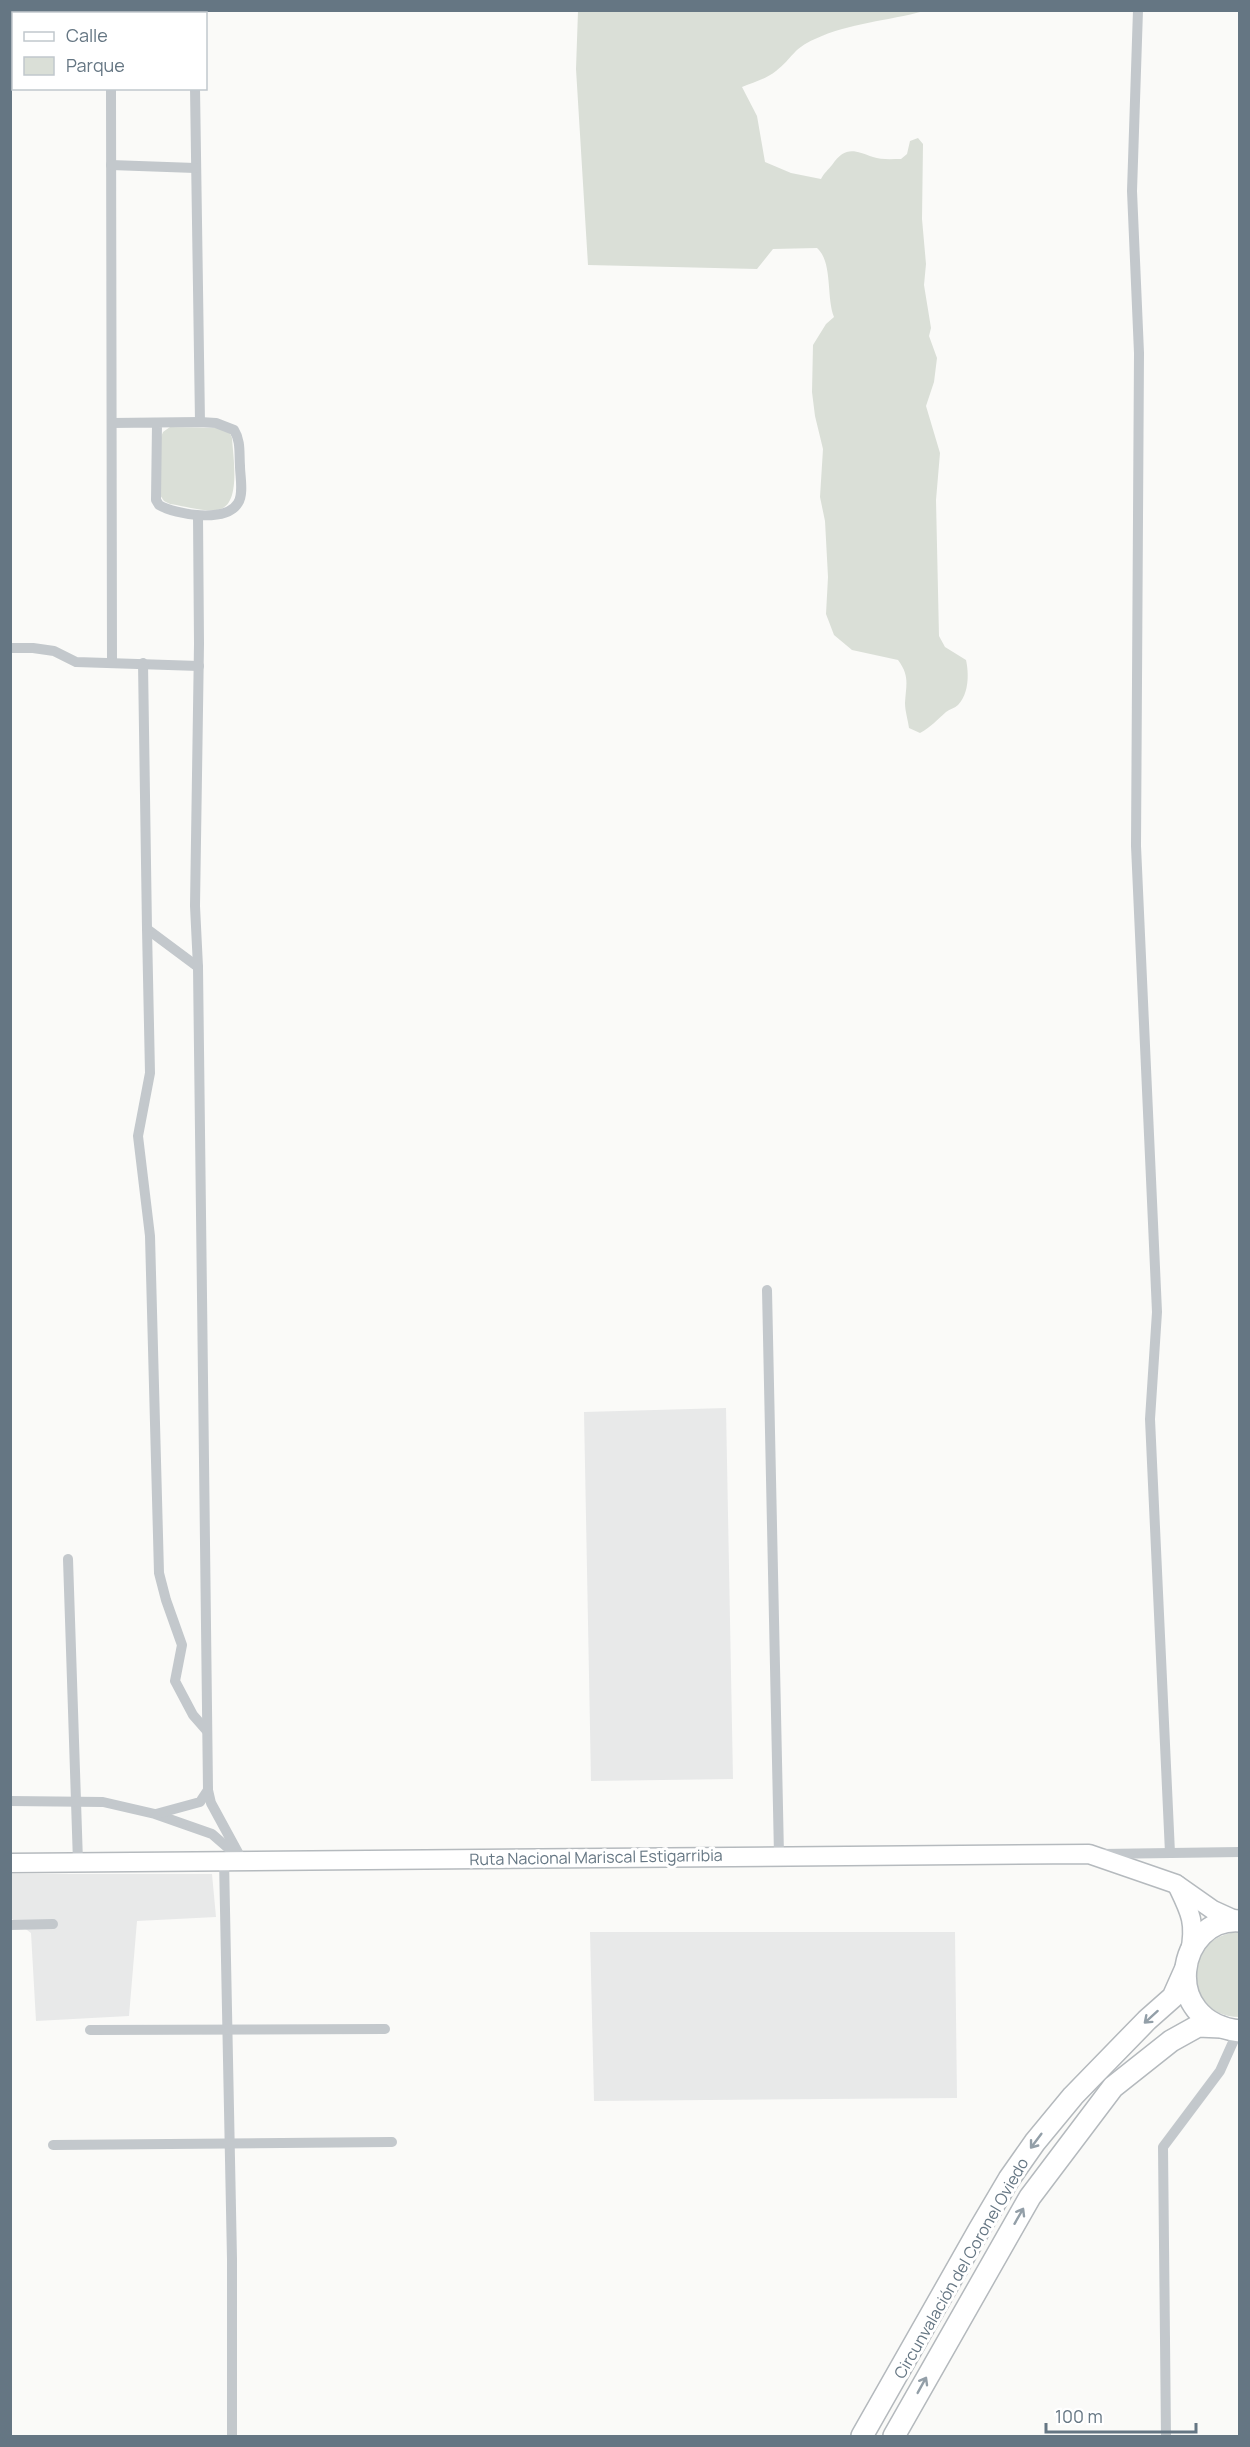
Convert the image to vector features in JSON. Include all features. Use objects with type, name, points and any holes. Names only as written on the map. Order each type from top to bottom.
[{"type":"highway","name":"Circunvalación del Coronel Oviedo","points":[[862,2436],[1009,2180],[1035,2142],[1073,2096],[1147,2020],[1173,1997],[1187,1961],[1201,1936],[1216,1925],[1237,1920]]},
{"type":"highway","points":[[1187,1961],[1186,1988],[1193,2005],[1205,2018],[1233,2030]]},
{"type":"highway","name":"Circunvalación del Coronel Oviedo","points":[[894,2436],[1030,2197],[1113,2087],[1171,2041],[1198,2026],[1233,2030]]},
{"type":"main road","name":"Ruta Nacional Mariscal Estigarribia","points":[[10,1863],[1089,1854],[1176,1884],[1213,1910],[1237,1920]]},
{"type":"main road","points":[[1176,1884],[1188,1908],[1194,1932],[1187,1961]]},
{"type":"street","points":[[1138,10],[1132,191],[1138,353],[1136,846],[1157,1312],[1150,1419],[1170,1853]]},
{"type":"street","points":[[111,90],[112,663]]},
{"type":"street","points":[[195,90],[200,422]]},
{"type":"street","points":[[111,165],[195,168]]},
{"type":"street","points":[[112,423],[200,422],[228,427],[237,436],[240,498],[234,508],[216,514],[198,516],[159,505],[156,500],[157,424]]},
{"type":"street","points":[[198,516],[199,666],[195,906],[198,967],[208,1790],[211,1803],[242,1860]]},
{"type":"street","points":[[10,648],[54,651],[76,662],[199,666]]},
{"type":"street","points":[[143,663],[150,1073],[138,1136],[150,1236],[159,1573],[182,1645],[175,1681],[193,1714],[207,1731]]},
{"type":"street","points":[[147,929],[198,967]]},
{"type":"street","points":[[767,1290],[780,1855]]},
{"type":"street","points":[[68,1559],[78,1862]]},
{"type":"street","points":[[155,1814],[200,1802],[208,1790]]},
{"type":"street","points":[[10,1801],[103,1802],[155,1814],[212,1834],[242,1860]]},
{"type":"street","points":[[1089,1854],[1239,1852]]},
{"type":"street","points":[[224,1860],[230,2144],[232,2436]]},
{"type":"street","points":[[10,1925],[54,1924]]},
{"type":"street","points":[[90,2030],[385,2028]]},
{"type":"street","points":[[1166,2436],[1163,2147],[1220,2071],[1233,2030]]},
{"type":"street","points":[[52,2145],[392,2142]]},
{"type":"shaded area","points":[[726,1408],[733,1779],[591,1781],[584,1412]]},
{"type":"shaded area","points":[[11,1874],[212,1874],[216,1917],[137,1921],[129,2016],[36,2021],[31,1933],[11,1918]]},
{"type":"shaded area","points":[[590,1932],[955,1932],[957,2098],[594,2101]]},
{"type":"green space","points":[[578,11],[924,11],[855,26],[815,39],[797,50],[772,74],[742,87],[757,116],[765,162],[791,173],[821,179],[837,159],[846,152],[855,151],[879,159],[901,159],[907,154],[910,141],[918,138],[923,144],[922,219],[926,264],[924,285],[931,328],[929,336],[937,358],[934,382],[926,406],[940,453],[936,500],[939,636],[945,647],[966,660],[968,677],[964,695],[958,705],[920,733],[909,728],[905,706],[906,676],[898,660],[852,650],[834,635],[826,614],[828,577],[825,521],[820,497],[823,449],[812,392],[813,345],[826,324],[834,317],[822,254],[817,248],[773,249],[757,269],[588,265],[576,69]]},
{"type":"green space","points":[[170,427],[221,428],[229,431],[232,438],[234,480],[230,500],[225,507],[206,510],[164,501],[160,495],[161,437],[163,432]]},
{"type":"green space","points":[[1239,1932],[1239,2017],[1220,2013],[1206,2004],[1198,1991],[1195,1976],[1198,1960],[1206,1947],[1220,1937]]}]
